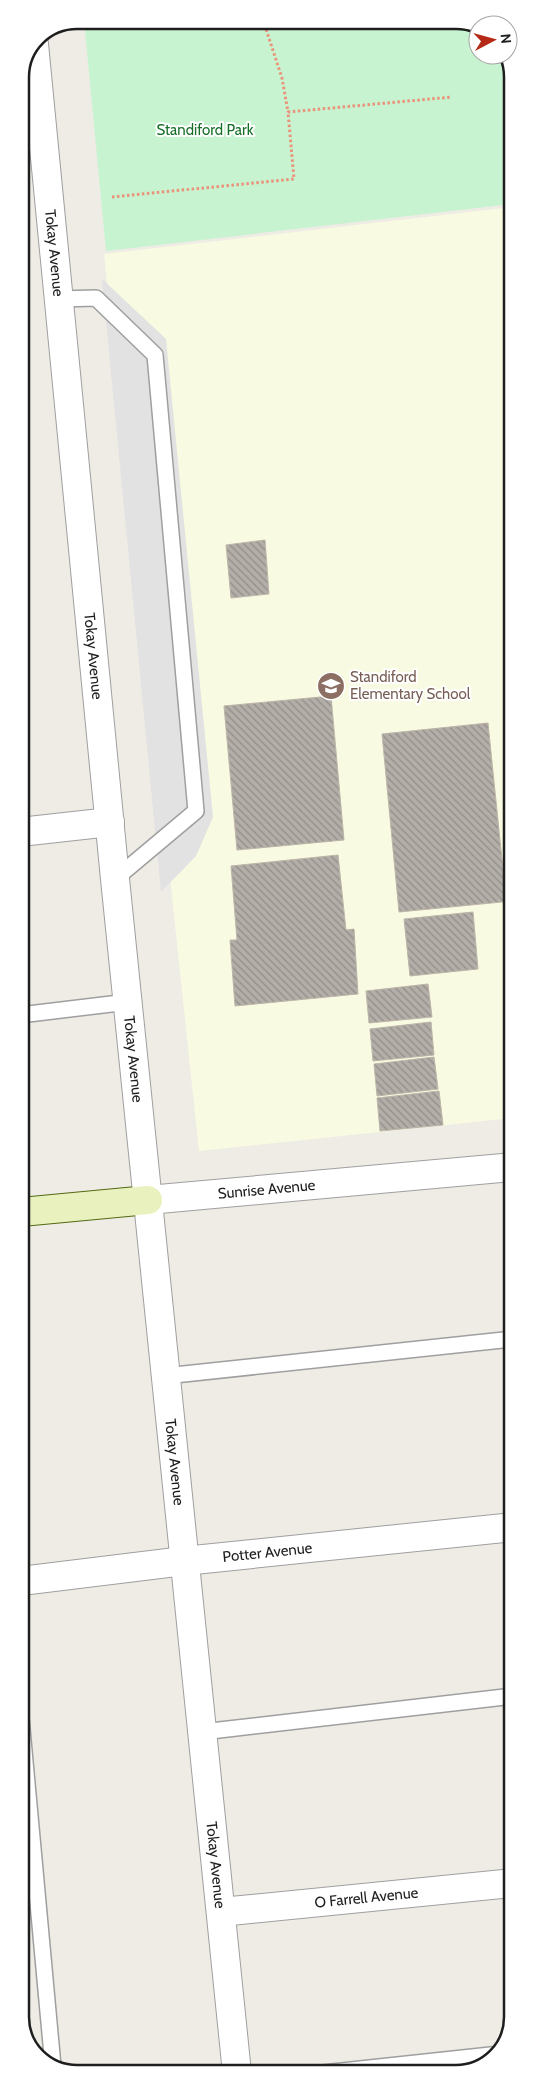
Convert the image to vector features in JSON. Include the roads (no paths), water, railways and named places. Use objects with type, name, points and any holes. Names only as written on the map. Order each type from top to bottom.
[{"type":"street","name":"Tokay Avenue","points":[[32,57],[29,86],[58,299],[165,1376],[236,2065]]},
{"type":"street","points":[[29,831],[110,822]]},
{"type":"street","name":"Sunrise Avenue","points":[[29,1211],[504,1168]]},
{"type":"street","name":"Potter Avenue","points":[[29,1580],[184,1561],[504,1528]]},
{"type":"street","name":"O Farrell Avenue","points":[[221,1912],[504,1884]]},
{"type":"lane","points":[[58,299],[96,298],[155,355],[156,365],[196,812],[115,879]]},
{"type":"lane","points":[[29,1014],[128,1002]]},
{"type":"lane","points":[[165,1376],[504,1340]]},
{"type":"lane","points":[[202,1732],[504,1697]]},
{"type":"lane","points":[[29,1805],[52,2058]]},
{"type":"lane","points":[[398,2065],[485,2056]]},
{"type":"place","name":"Standiford Elementary School","points":[[331,686]]},
{"type":"park label","name":"Standiford Park","points":[[205,130]]}]
